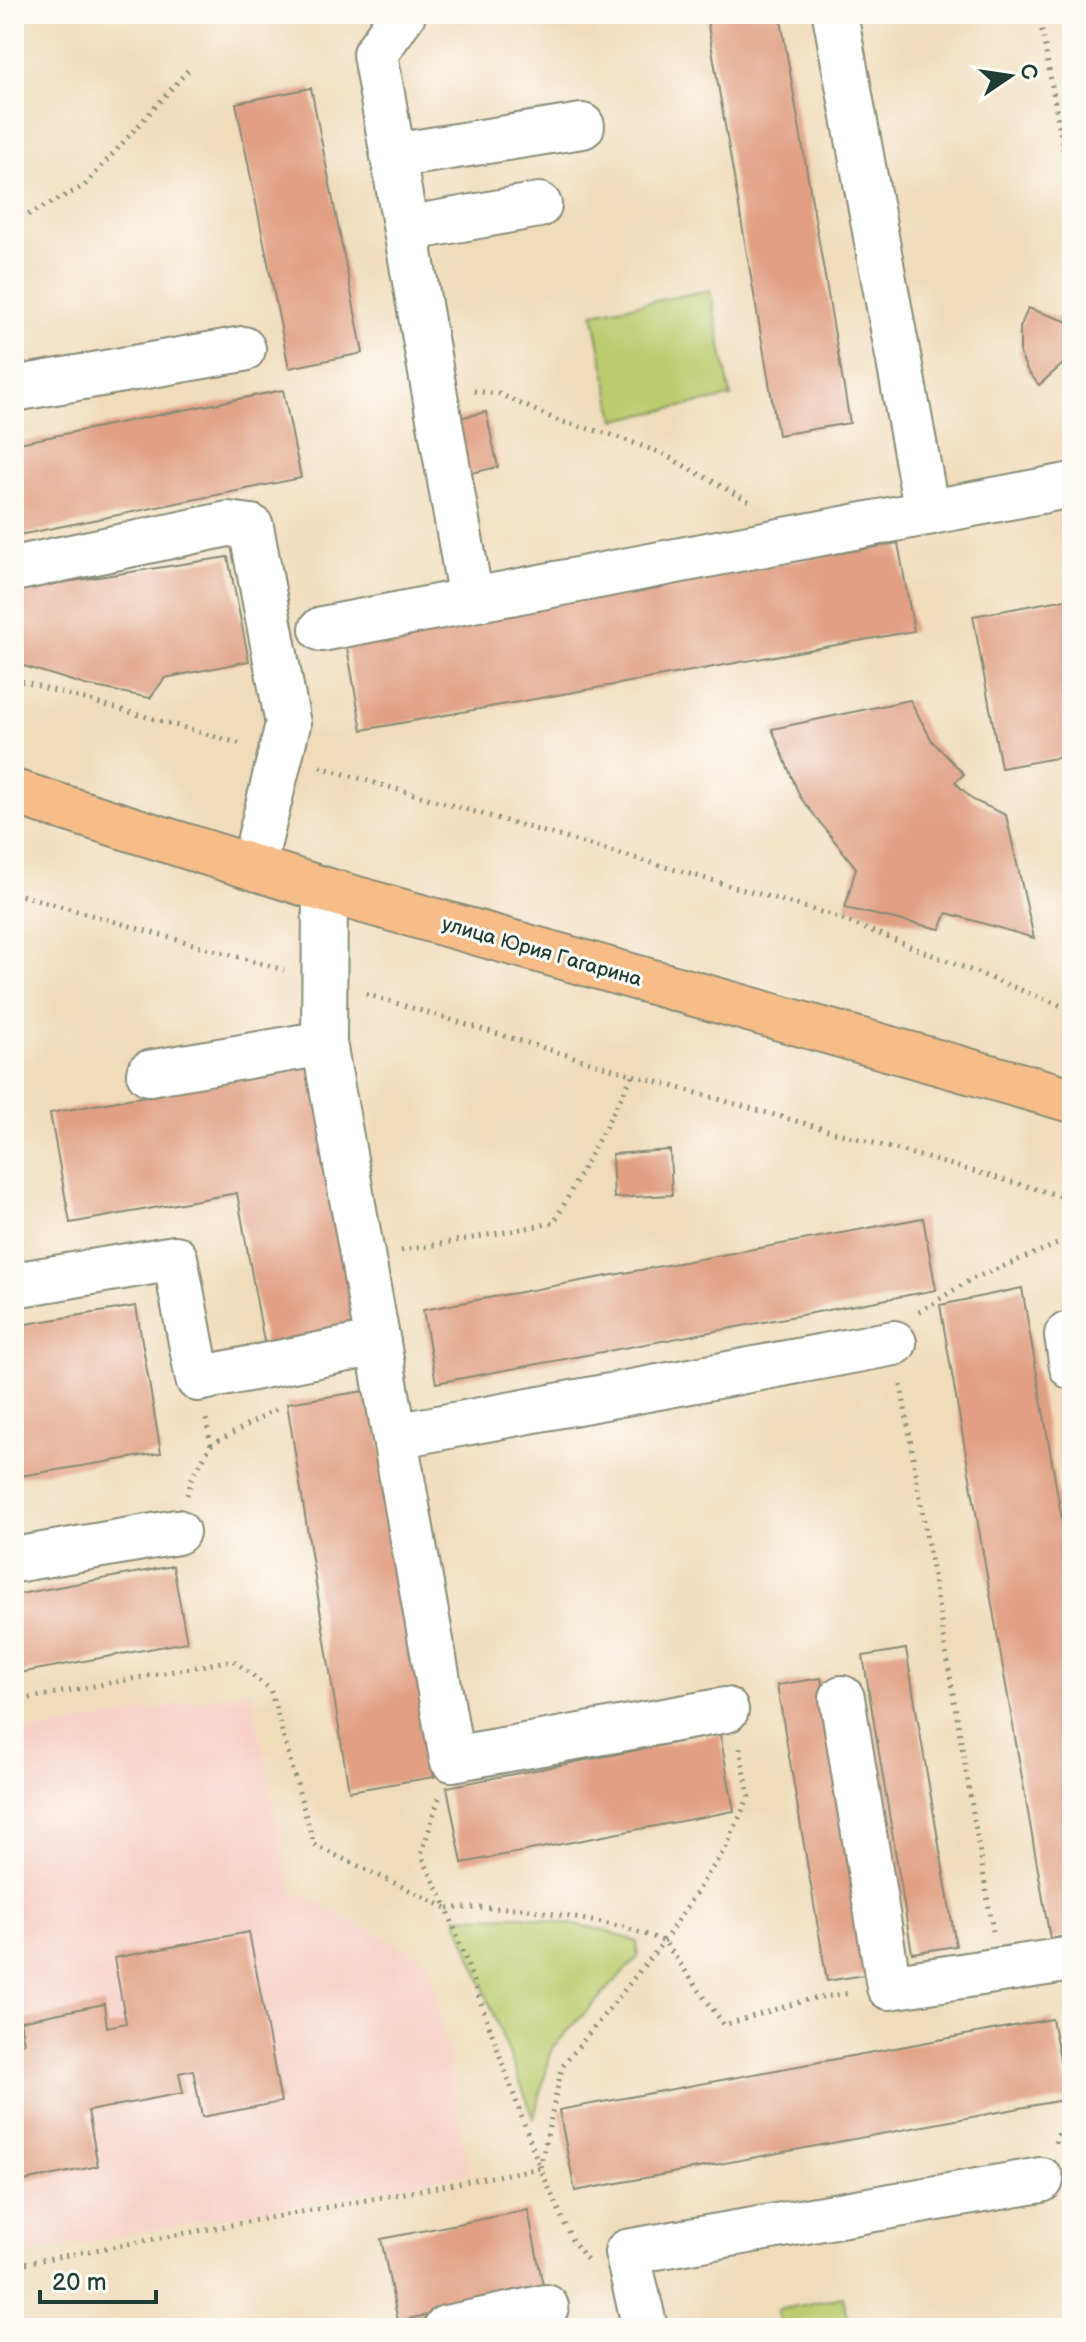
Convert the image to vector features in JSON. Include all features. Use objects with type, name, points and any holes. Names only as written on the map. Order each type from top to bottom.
[{"type":"main road","name":"улица Юрия Гагарина","points":[[14,792],[325,890],[1072,1100]]},
{"type":"lane","points":[[403,14],[375,54],[471,600]]},
{"type":"lane","points":[[835,14],[927,513]]},
{"type":"lane","points":[[393,156],[582,126]]},
{"type":"lane","points":[[406,229],[539,205]]},
{"type":"lane","points":[[14,389],[243,349]]},
{"type":"lane","points":[[322,629],[1072,485]]},
{"type":"lane","points":[[14,569],[228,524],[251,527],[288,724],[253,867]]},
{"type":"lane","points":[[325,890],[324,1043],[365,1257],[452,1759],[726,1710]]},
{"type":"lane","points":[[149,1073],[324,1043]]},
{"type":"lane","points":[[14,1285],[175,1258],[198,1379],[378,1343]]},
{"type":"lane","points":[[395,1436],[894,1343]]},
{"type":"lane","points":[[14,1560],[177,1532]]},
{"type":"lane","points":[[842,1698],[889,1987],[1072,1959]]},
{"type":"lane","points":[[645,2328],[627,2252],[1041,2180]]},
{"type":"lane","points":[[446,2328],[546,2307]]},
{"type":"path","points":[[1039,14],[1072,198]]},
{"type":"path","points":[[14,222],[84,186],[191,67]]},
{"type":"path","points":[[436,396],[473,391],[499,394],[559,421],[609,434],[661,453],[754,505],[784,540]]},
{"type":"path","points":[[14,679],[828,914],[1072,1010]]},
{"type":"path","points":[[14,893],[323,981],[633,1075],[1072,1199]]},
{"type":"path","points":[[365,1257],[554,1223],[633,1075]]},
{"type":"path","points":[[1000,1970],[894,1343],[918,1312],[970,1280],[1072,1238]]},
{"type":"path","points":[[177,1532],[192,1478],[211,1445],[198,1379]]},
{"type":"path","points":[[14,1701],[233,1660],[270,1689],[314,1845],[447,1908],[523,1908],[624,1927],[664,1941],[724,2025],[810,1999]]},
{"type":"path","points":[[540,2168],[562,2067],[664,1941],[702,1879],[726,1847],[749,1796],[738,1736],[726,1710]]},
{"type":"path","points":[[452,1759],[421,1855],[447,1908],[540,2168],[572,2240],[588,2261],[627,2252]]},
{"type":"path","points":[[14,2265],[540,2168]]},
{"type":"shaded area","points":[[251,1691],[291,1889],[429,1961],[470,2173],[14,2255],[14,1735]]},
{"type":"green space","points":[[710,290],[731,397],[615,420],[593,313]]},
{"type":"green space","points":[[524,1916],[609,1931],[637,1942],[638,1957],[552,2048],[534,2118],[456,1917]]},
{"type":"green space","points":[[843,2297],[849,2328],[781,2328],[777,2310]]},
{"type":"building","points":[[706,14],[780,14],[850,423],[778,435]]},
{"type":"building","points":[[311,88],[363,353],[289,368],[236,103]]},
{"type":"building","points":[[1028,308],[1072,323],[1072,356],[1039,385],[1020,354],[1020,328]]},
{"type":"building","points":[[283,390],[301,478],[14,536],[14,444]]},
{"type":"building","points":[[486,412],[498,467],[462,475],[450,420]]},
{"type":"building","points":[[898,543],[914,631],[362,730],[346,642]]},
{"type":"building","points":[[228,557],[249,661],[165,678],[150,698],[85,685],[14,663],[14,590]]},
{"type":"building","points":[[1072,598],[1072,755],[1001,768],[973,616]]},
{"type":"building","points":[[910,700],[932,741],[964,774],[955,782],[973,800],[1006,815],[1034,938],[947,913],[940,929],[845,908],[856,868],[800,797],[772,729]]},
{"type":"building","points":[[319,1065],[367,1329],[265,1347],[237,1193],[70,1223],[50,1113]]},
{"type":"building","points":[[670,1150],[672,1195],[614,1198],[612,1154]]},
{"type":"building","points":[[923,1218],[936,1290],[436,1383],[423,1310]]},
{"type":"building","points":[[1022,1288],[1072,1578],[1072,1935],[1050,1939],[940,1305]]},
{"type":"building","points":[[136,1306],[161,1453],[14,1477],[14,1326]]},
{"type":"building","points":[[372,1390],[434,1777],[349,1791],[287,1403]]},
{"type":"building","points":[[173,1566],[187,1642],[14,1674],[14,1595]]},
{"type":"building","points":[[906,1649],[956,1946],[912,1953],[863,1656]]},
{"type":"building","points":[[821,1678],[870,1974],[827,1981],[777,1685]]},
{"type":"building","points":[[720,1734],[734,1811],[462,1863],[447,1787]]},
{"type":"building","points":[[249,1932],[281,2102],[202,2117],[193,2070],[179,2073],[183,2093],[88,2111],[98,2166],[14,2183],[14,2045],[24,2043],[20,2021],[104,2004],[107,2027],[126,2023],[114,1958]]},
{"type":"building","points":[[1052,2019],[1068,2099],[575,2191],[559,2110]]},
{"type":"building","points":[[528,2210],[544,2291],[398,2321],[381,2239]]}]
